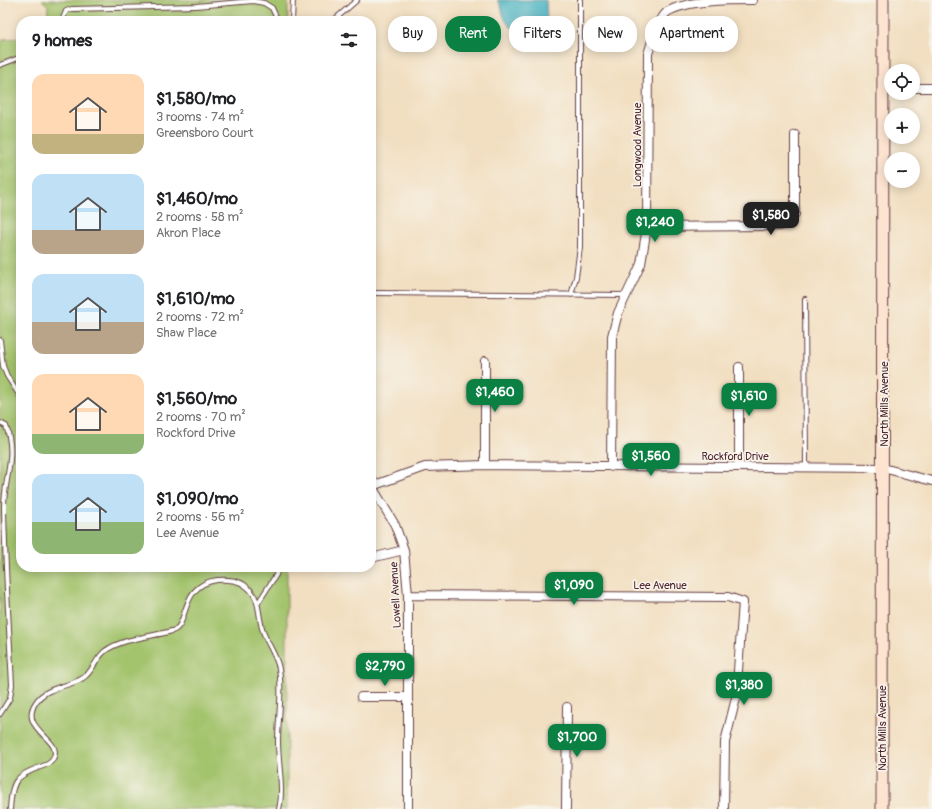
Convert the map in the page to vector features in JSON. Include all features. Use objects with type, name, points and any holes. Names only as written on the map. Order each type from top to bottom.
[{"type":"main road","name":"North Mills Avenue","points":[[883,0],[886,64]]},
{"type":"main road","name":"North Mills Avenue","points":[[882,809],[883,468],[887,100]]},
{"type":"street","points":[[693,0],[753,0]]},
{"type":"street","name":"Longwood Avenue","points":[[611,467],[612,336],[618,312],[628,294],[641,264],[648,227],[648,54],[655,32],[667,12],[693,0]]},
{"type":"street","points":[[920,88],[932,88]]},
{"type":"street","points":[[648,227],[779,226],[788,224],[795,214],[795,135]]},
{"type":"street","points":[[484,361],[485,465]]},
{"type":"street","points":[[739,367],[739,467]]},
{"type":"street","name":"Rockford Drive","points":[[376,483],[425,468],[485,465],[611,467],[806,466],[883,468],[901,471],[932,481]]},
{"type":"street","name":"Lowell Avenue","points":[[376,493],[395,525],[404,550],[408,595],[408,809]]},
{"type":"street","points":[[376,557],[404,550]]},
{"type":"street","name":"Lee Avenue","points":[[408,595],[728,597],[743,602],[736,698],[725,742],[724,809]]},
{"type":"street","points":[[361,697],[408,697]]},
{"type":"street","points":[[566,809],[567,707]]},
{"type":"lane","points":[[292,16],[293,0]]},
{"type":"lane","points":[[339,16],[357,0]]},
{"type":"lane","points":[[571,294],[576,277],[580,247],[580,0]]},
{"type":"lane","points":[[64,16],[66,11],[72,9],[196,6],[253,1],[264,3],[272,8],[276,16]]},
{"type":"lane","points":[[0,65],[16,59]]},
{"type":"lane","points":[[376,293],[628,294]]},
{"type":"lane","points":[[805,299],[806,466]]},
{"type":"lane","points":[[0,340],[3,366],[7,376],[16,390]]},
{"type":"lane","points":[[0,423],[6,426],[11,440],[10,471],[4,505],[12,685],[10,698],[0,714]]},
{"type":"lane","points":[[258,602],[277,572]]},
{"type":"lane","points":[[10,809],[11,790],[16,779],[25,772],[46,765],[52,761],[54,757],[54,749],[51,742],[39,732],[31,719],[31,711],[42,695],[50,690],[69,685],[84,677],[91,671],[104,652],[112,647],[147,636],[174,631],[181,625],[188,600],[194,592],[205,584],[215,580],[229,580],[242,583],[248,587],[258,602],[263,632],[279,668],[279,809]]},
{"type":"green space","points":[[42,0],[288,0],[288,16],[47,16],[48,6]]},
{"type":"green space","points":[[16,38],[16,572],[287,572],[287,809],[0,809],[0,50],[3,39]]},
{"type":"water","points":[[497,0],[546,0],[547,16],[509,16],[509,25],[503,15],[500,4]]}]
